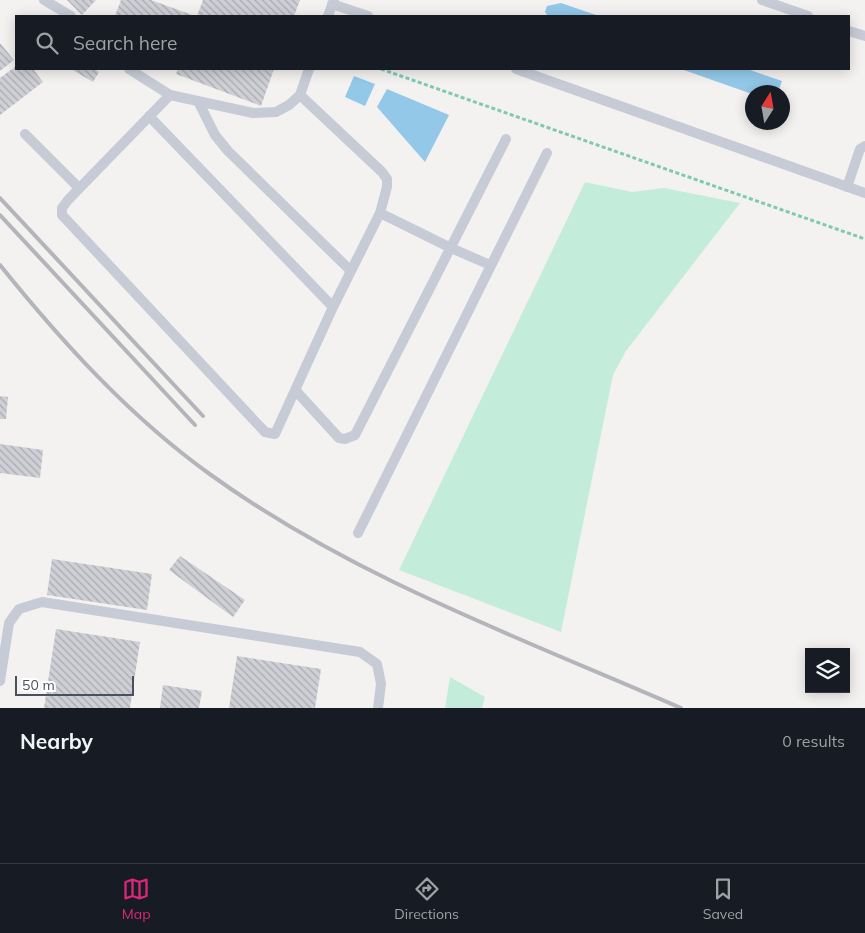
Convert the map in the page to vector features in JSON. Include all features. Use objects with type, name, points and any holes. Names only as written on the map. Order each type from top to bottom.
[{"type":"lane","points":[[44,0],[69,15]]},
{"type":"lane","points":[[762,0],[805,15]]},
{"type":"lane","points":[[328,15],[333,2],[366,15]]},
{"type":"lane","points":[[850,31],[865,36]]},
{"type":"lane","points":[[131,70],[170,95],[254,113],[276,112],[289,105],[300,95],[309,70]]},
{"type":"lane","points":[[519,70],[865,193]]},
{"type":"lane","points":[[170,95],[79,188],[62,208],[64,219],[265,432],[276,434],[333,307],[380,213],[387,187],[387,179],[382,172],[300,95]]},
{"type":"lane","points":[[198,101],[215,135],[228,151],[351,271]]},
{"type":"lane","points":[[149,116],[333,307]]},
{"type":"lane","points":[[25,134],[79,188]]},
{"type":"lane","points":[[296,392],[339,438],[345,439],[356,435],[506,139]]},
{"type":"lane","points":[[848,187],[860,149],[865,146]]},
{"type":"lane","points":[[358,533],[547,153]]},
{"type":"lane","points":[[380,213],[450,248],[490,265]]},
{"type":"lane","points":[[0,681],[9,623],[19,609],[42,602],[360,652],[377,664],[381,684],[378,708]]},
{"type":"path","points":[[384,70],[865,239]]},
{"type":"green space","points":[[585,182],[632,192],[664,188],[740,203],[626,351],[613,375],[561,632],[399,570]]},
{"type":"green space","points":[[450,677],[485,697],[482,708],[445,708]]},
{"type":"water","points":[[561,3],[596,15],[547,15],[545,12],[547,6]]},
{"type":"water","points":[[684,70],[750,70],[782,81],[781,85],[745,85],[745,92]]},
{"type":"water","points":[[354,76],[375,84],[365,106],[345,97]]},
{"type":"water","points":[[387,89],[449,115],[425,162],[377,107]]},
{"type":"building","points":[[67,0],[96,0],[82,15]]},
{"type":"building","points":[[121,0],[151,0],[192,15],[115,15]]},
{"type":"building","points":[[203,0],[300,0],[294,15],[197,15]]},
{"type":"building","points":[[0,43],[14,60],[0,71]]},
{"type":"building","points":[[15,67],[15,70],[34,70],[43,82],[0,115],[0,78]]},
{"type":"building","points":[[73,70],[96,70],[99,72],[93,82]]},
{"type":"building","points":[[178,70],[274,70],[261,106],[176,74]]},
{"type":"building","points":[[0,396],[8,397],[6,419],[0,419]]},
{"type":"building","points":[[0,444],[43,450],[40,478],[0,473]]},
{"type":"building","points":[[180,556],[245,600],[233,617],[169,570]]},
{"type":"building","points":[[52,559],[152,574],[147,610],[47,595]]},
{"type":"building","points":[[56,629],[140,642],[130,708],[44,708]]},
{"type":"building","points":[[237,656],[321,669],[315,708],[229,708]]},
{"type":"building","points":[[163,685],[202,691],[199,708],[160,708]]},
{"type":"railway","points":[[0,198],[203,416]]},
{"type":"railway","points":[[0,215],[195,425]]},
{"type":"railway","points":[[0,265],[73,350],[125,403],[181,452],[266,512],[380,576],[500,631],[681,708]]}]
